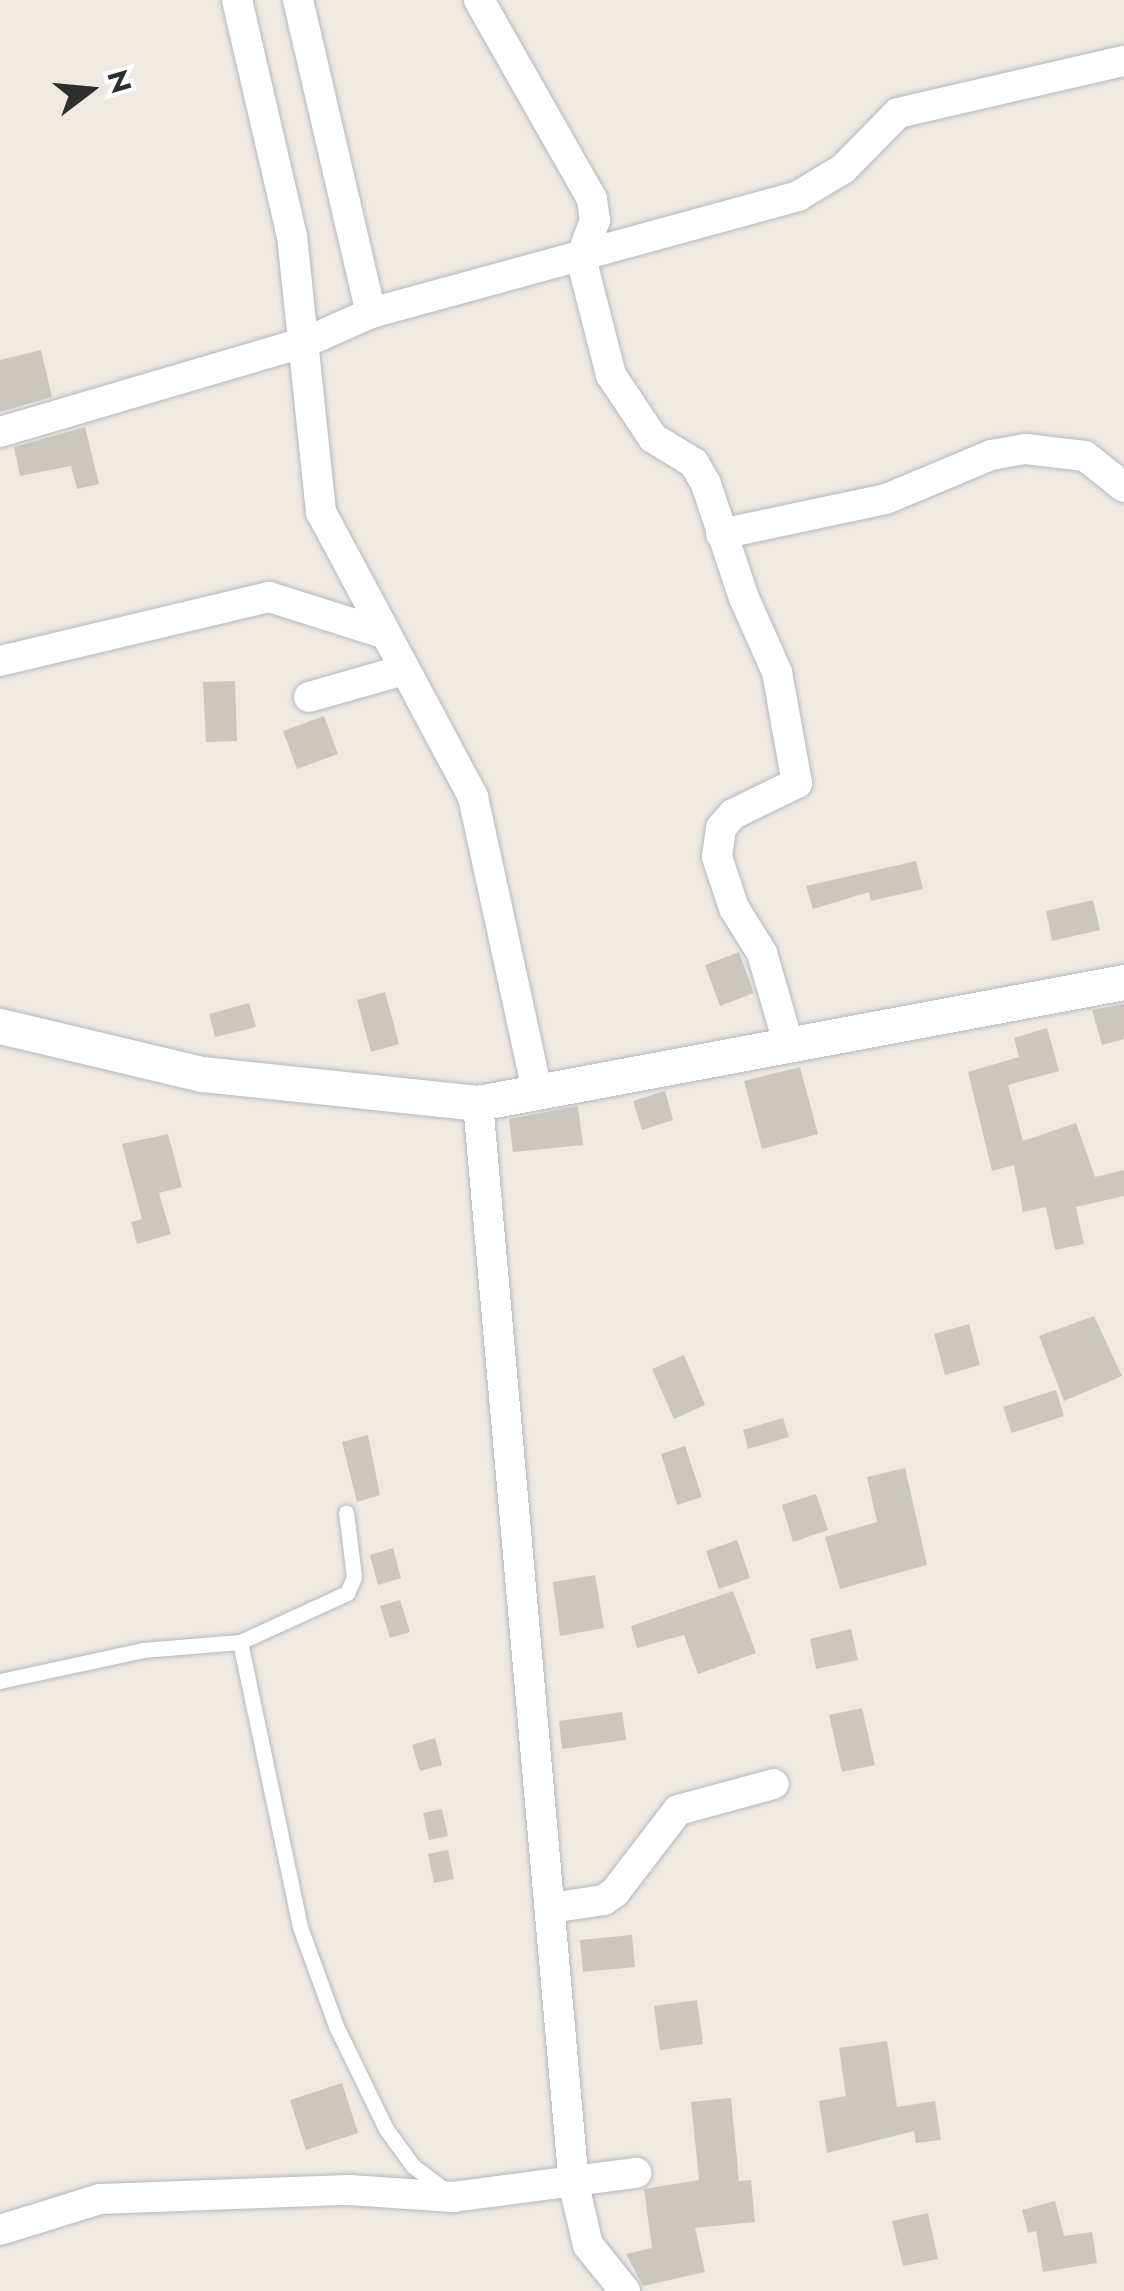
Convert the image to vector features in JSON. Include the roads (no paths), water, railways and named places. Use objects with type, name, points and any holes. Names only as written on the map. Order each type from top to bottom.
[{"type":"street","points":[[237,0],[292,236],[321,512],[380,632],[472,797],[538,1094]]},
{"type":"street","points":[[298,0],[371,313]]},
{"type":"street","points":[[479,0],[592,200],[595,220],[580,258],[612,374],[652,438],[694,463],[777,672],[799,773],[796,783],[734,814],[722,828],[717,857],[734,908],[762,953],[789,1046]]},
{"type":"street","points":[[0,432],[306,342],[371,313],[798,196],[843,169],[898,113],[920,104],[1124,61]]},
{"type":"street","points":[[722,534],[886,499],[991,455],[1026,449],[1084,456],[1124,487]]},
{"type":"street","points":[[0,661],[269,597],[380,632]]},
{"type":"street","points":[[309,697],[404,670]]},
{"type":"street","points":[[0,1026],[202,1074],[478,1103],[1124,982]]},
{"type":"street","points":[[478,1103],[574,2185],[588,2245],[625,2291]]},
{"type":"street","points":[[551,1908],[604,1900],[615,1892],[678,1810],[774,1784]]},
{"type":"street","points":[[0,2230],[100,2199],[349,2190],[453,2197],[574,2185],[636,2172]]},
{"type":"lane","points":[[0,1682],[143,1650],[240,1642],[346,1593],[354,1577],[346,1512]]},
{"type":"lane","points":[[240,1642],[300,1927],[336,2026],[386,2130],[413,2166],[453,2197]]}]
